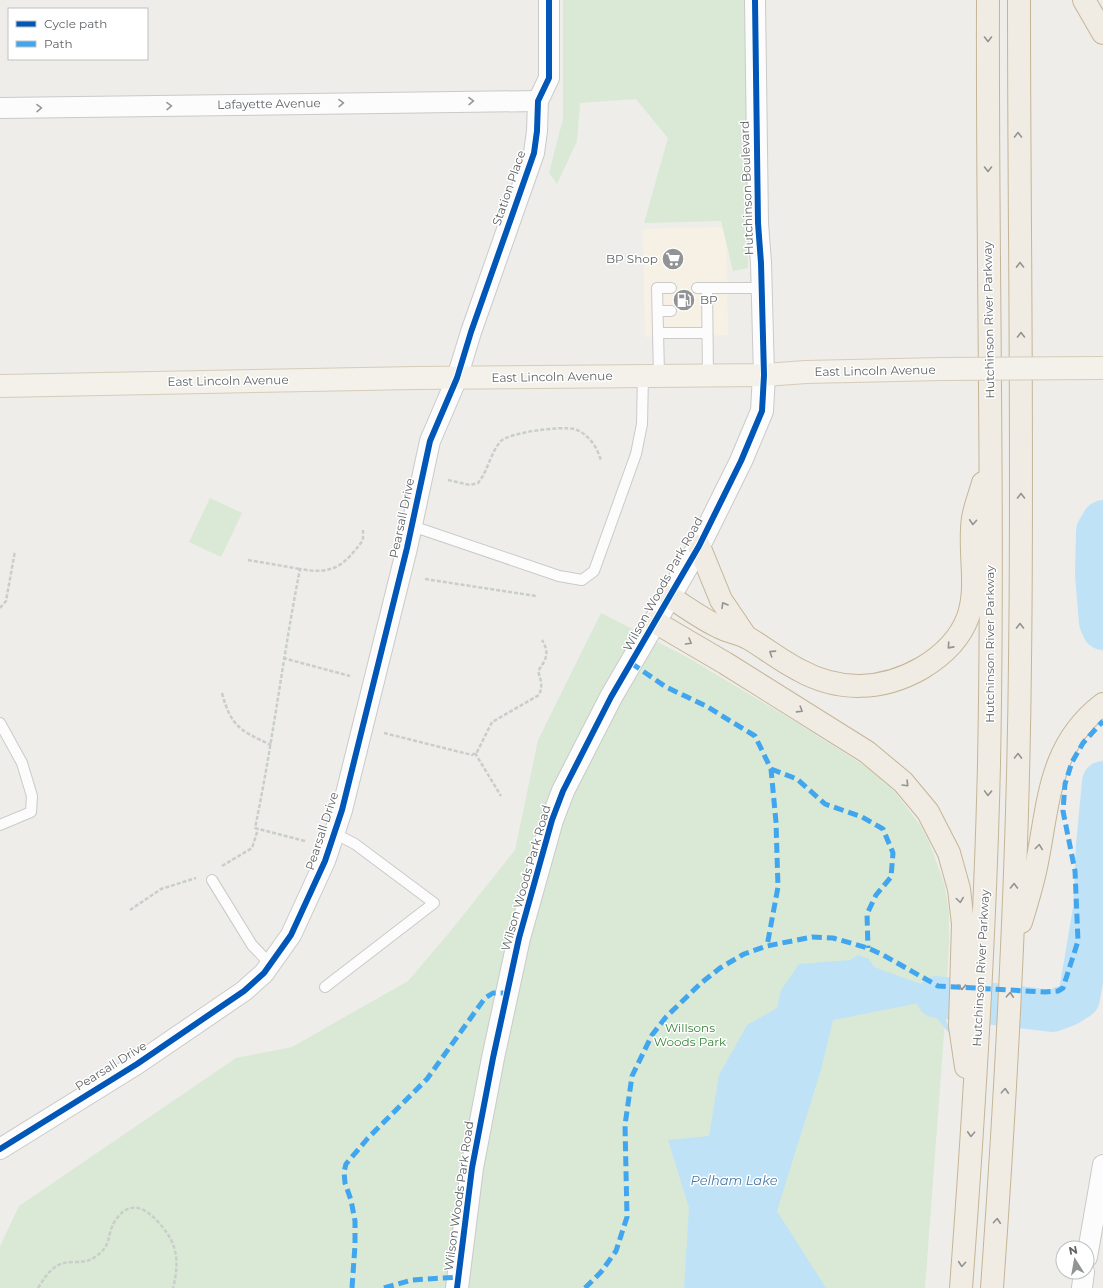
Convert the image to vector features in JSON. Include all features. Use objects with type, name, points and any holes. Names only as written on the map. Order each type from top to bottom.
[{"type":"highway","name":"Hutchinson River Parkway","points":[[961,1288],[972,1113],[969,1026],[972,949],[990,708],[988,0]]},
{"type":"highway","points":[[992,1288],[1013,953],[1020,651],[1019,0]]},
{"type":"highway","points":[[1084,0],[1103,33]]},
{"type":"highway","points":[[670,597],[720,628],[746,637],[798,670],[834,685],[864,687],[880,685],[907,676],[932,662],[952,644],[963,629],[969,615],[972,595],[973,518],[990,457]]},
{"type":"highway","points":[[699,546],[721,600],[746,637]]},
{"type":"highway","points":[[655,622],[725,662],[867,752],[904,782],[928,812],[949,853],[961,902],[963,924],[972,949]]},
{"type":"highway","points":[[1013,953],[1035,872],[1046,809],[1055,770],[1069,740],[1078,728],[1098,708]]},
{"type":"main road","name":"East Lincoln Avenue","points":[[0,386],[651,375],[764,375],[806,372],[942,369],[1103,368]]},
{"type":"street","name":"Station Place","points":[[457,378],[473,325],[534,153],[537,131],[538,101],[549,78],[549,0]]},
{"type":"street","name":"Hutchinson Boulevard","points":[[755,0],[758,223],[764,375]]},
{"type":"street","name":"Lafayette Avenue","points":[[0,108],[538,101]]},
{"type":"street","name":"Wilson Woods Park Road","points":[[457,1288],[472,1168],[493,1058],[519,938],[552,820],[563,791],[611,697],[699,546],[741,461],[762,411],[764,375]]},
{"type":"street","name":"Pearsall Drive","points":[[0,1150],[137,1064],[244,991],[264,973],[291,934],[310,897],[325,861],[342,810],[412,526],[430,441],[457,378]]},
{"type":"street","points":[[1090,1240],[1103,1165]]},
{"type":"lane","points":[[412,526],[559,576],[582,580],[594,570],[636,454],[658,333],[657,288],[671,288]]},
{"type":"lane","points":[[708,375],[707,333],[703,311],[702,288],[761,288]]},
{"type":"lane","points":[[658,311],[671,311]]},
{"type":"lane","points":[[658,333],[707,333]]},
{"type":"lane","points":[[0,723],[22,763],[32,796],[31,812],[0,825]]},
{"type":"lane","points":[[325,987],[434,903],[355,844],[334,833]]},
{"type":"lane","points":[[212,880],[252,945],[270,964]]},
{"type":"path","points":[[448,480],[470,485],[478,483],[484,476],[499,442],[524,432],[574,429],[586,435],[594,444],[601,461]]},
{"type":"path","points":[[248,560],[314,572],[334,569],[345,562],[363,540],[363,530]]},
{"type":"path","points":[[0,608],[6,601],[15,551]]},
{"type":"path","points":[[300,569],[283,658],[271,745],[255,828],[305,840]]},
{"type":"path","points":[[425,580],[536,596]]},
{"type":"path","points":[[384,733],[472,755],[477,752],[492,722],[539,695],[542,689],[542,683],[538,672],[545,660],[547,652],[542,640]]},
{"type":"path","points":[[283,658],[350,676]]},
{"type":"path","points":[[222,693],[225,705],[238,727],[271,745]]},
{"type":"path","points":[[475,753],[501,796]]},
{"type":"path","points":[[38,1288],[46,1274],[58,1264],[84,1262],[94,1258],[105,1249],[115,1221],[126,1210],[134,1207],[143,1209],[157,1219],[173,1242],[178,1259],[173,1288]]},
{"type":"shaded area","points":[[726,227],[728,335],[645,337],[643,229]]},
{"type":"green space","points":[[563,0],[746,0],[748,268],[733,271],[721,221],[644,223],[668,138],[636,99],[580,103],[577,141],[557,184],[549,173],[563,119]]},
{"type":"green space","points":[[210,498],[242,513],[221,557],[189,542]]},
{"type":"green space","name":"Willsons Woods Park","points":[[601,613],[687,657],[791,719],[865,766],[884,780],[898,796],[921,826],[929,842],[944,883],[949,911],[949,942],[945,1021],[925,1288],[0,1288],[0,1246],[19,1206],[236,1058],[292,1047],[408,981],[449,933],[515,850],[538,740]]},
{"type":"water","name":"Pelham Lake","points":[[858,955],[869,959],[874,967],[937,990],[937,997],[953,1038],[924,1002],[833,1020],[821,1070],[777,1211],[826,1288],[684,1288],[689,1208],[668,1140],[709,1136],[719,1075],[747,1025],[777,1008],[781,990],[799,964],[850,960]]},
{"type":"waterway","points":[[1103,521],[1097,531],[1096,575],[1100,622],[1103,629]]},
{"type":"waterway","points":[[937,997],[1052,1011],[1068,1005],[1079,998],[1094,909],[1097,845],[1103,782]]},
{"type":"marked path","points":[[631,663],[666,687],[706,706],[755,736],[771,769],[776,822],[778,887],[767,946]]},
{"type":"marked path","points":[[585,1288],[601,1272],[616,1251],[627,1217],[625,1125],[632,1076],[652,1035],[666,1017],[700,984],[720,968],[744,954],[767,946],[812,937],[833,938],[868,948],[938,986],[1045,992],[1058,991],[1063,988],[1078,941],[1075,871],[1063,811],[1065,784],[1072,762],[1083,743],[1103,721]]},
{"type":"marked path","points":[[771,769],[797,779],[825,804],[862,817],[883,829],[893,853],[891,877],[876,895],[867,914],[868,948]]},
{"type":"marked path","points":[[352,1288],[355,1221],[351,1200],[345,1183],[344,1172],[346,1164],[368,1138],[427,1079],[485,998],[493,993],[507,993]]},
{"type":"marked path","points":[[384,1288],[412,1280],[459,1277]]},
{"type":"cycle path","points":[[0,1149],[137,1064],[244,991],[264,973],[291,935],[325,861],[342,810],[407,548],[430,441],[457,378],[471,332],[534,153],[537,131],[538,101],[549,78],[549,0]]},
{"type":"cycle path","points":[[457,1288],[472,1168],[493,1058],[519,938],[552,820],[563,791],[611,697],[699,546],[741,461],[762,411],[764,375],[761,263],[758,223],[755,0]]},
{"type":"place","name":"BP Shop","points":[[673,259]]},
{"type":"place","name":"BP","points":[[684,300]]}]
